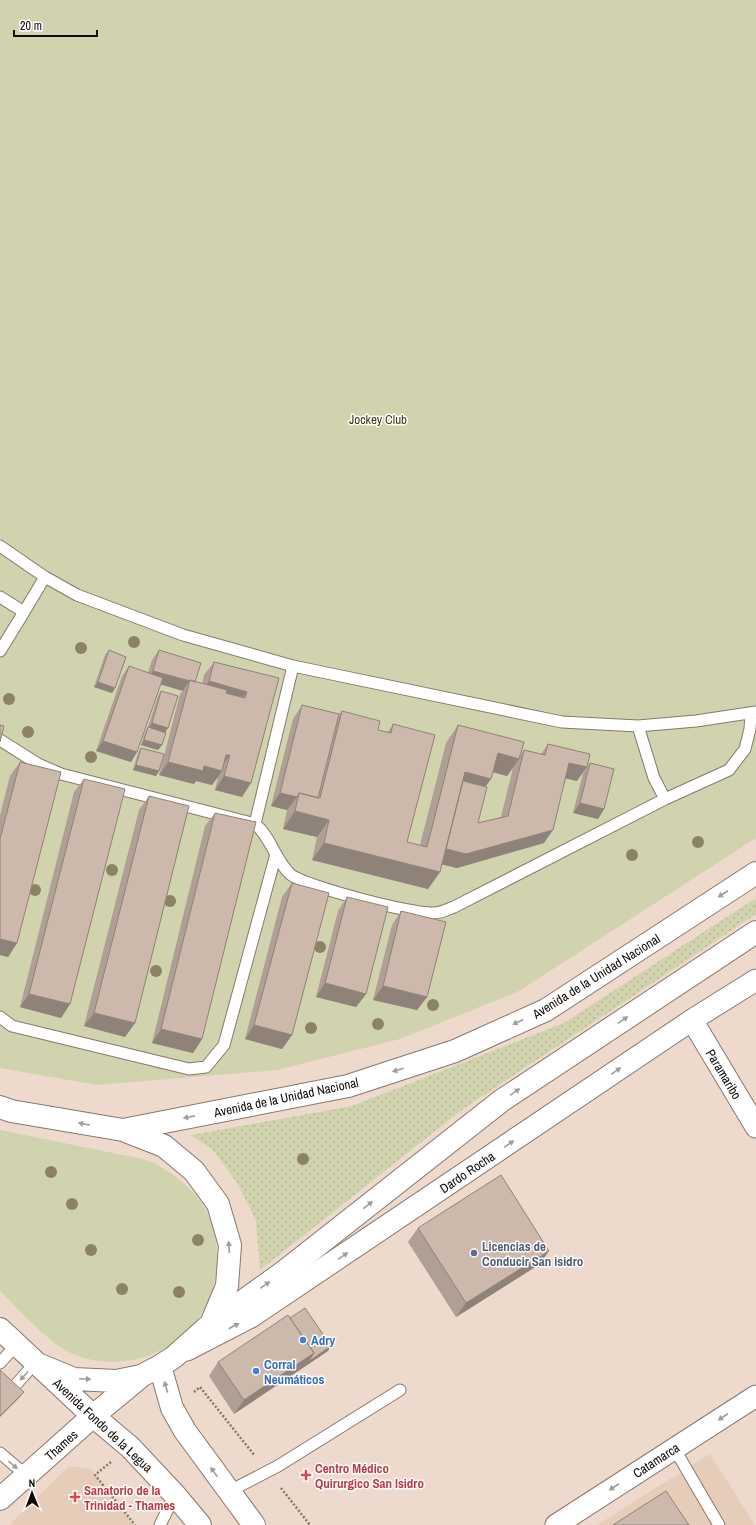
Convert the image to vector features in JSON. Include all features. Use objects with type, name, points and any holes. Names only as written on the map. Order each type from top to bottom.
[{"type":"main road","name":"Avenida de la Unidad Nacional","points":[[123,1130],[348,1086],[455,1051],[546,1010],[756,873]]},
{"type":"main road","points":[[211,1324],[286,1271],[501,1101],[756,932]]},
{"type":"main road","points":[[0,1107],[11,1111],[123,1130],[164,1146],[194,1171],[218,1204],[230,1245],[227,1286],[211,1324]]},
{"type":"main road","name":"Thames","points":[[0,1499],[93,1416],[158,1367],[211,1324]]},
{"type":"main road","name":"Avenida Fondo de la Legua","points":[[0,1329],[93,1416],[130,1447],[175,1495],[200,1525]]},
{"type":"main road","points":[[35,1363],[74,1379],[116,1381],[158,1367],[172,1408],[185,1431],[228,1492],[254,1525]]},
{"type":"street","name":"Dardo Rocha","points":[[158,1367],[251,1318],[692,1020],[756,980]]},
{"type":"street","name":"Paramaribo","points":[[692,1020],[756,1127]]},
{"type":"street","name":"Catamarca","points":[[556,1525],[756,1396]]},
{"type":"lane","points":[[0,546],[45,577],[77,595],[184,635],[293,666],[562,722],[638,726],[696,721],[754,712],[744,749],[728,770],[665,799],[454,907],[435,913],[415,912],[311,885],[290,874],[276,854],[263,830],[255,824],[61,774],[38,764],[0,740]]},
{"type":"lane","points":[[0,651],[45,577]]},
{"type":"lane","points":[[0,597],[24,612]]},
{"type":"lane","points":[[255,824],[293,666]]},
{"type":"lane","points":[[638,726],[654,778],[665,799]]},
{"type":"lane","points":[[0,1017],[12,1026],[189,1069],[206,1066],[224,1045],[276,854]]},
{"type":"lane","points":[[0,1362],[16,1345]]},
{"type":"lane","points":[[12,1389],[35,1363]]},
{"type":"lane","points":[[228,1492],[278,1466],[400,1390]]},
{"type":"lane","points":[[674,1448],[719,1525]]},
{"type":"lane","points":[[0,1453],[27,1476]]},
{"type":"lane","points":[[160,1525],[175,1495]]},
{"type":"path","points":[[172,1408],[200,1387],[310,1525]]},
{"type":"path","points":[[130,1447],[95,1475],[135,1525]]},
{"type":"shaded area","points":[[710,1454],[755,1525],[597,1525]]},
{"type":"shaded area","name":"Sanatorio de la Trinidad - Thames","points":[[69,1466],[91,1469],[134,1525],[9,1525]]},
{"type":"green space","name":"Jockey Club","points":[[0,0],[756,0],[756,838],[519,991],[400,1039],[277,1070],[97,1085],[0,1068]]},
{"type":"green space","points":[[756,898],[756,914],[463,1109],[260,1270],[256,1220],[237,1183],[213,1150],[191,1135],[352,1106],[564,1023]]},
{"type":"green space","points":[[0,1130],[131,1156],[149,1161],[173,1175],[185,1184],[196,1196],[211,1220],[214,1233],[217,1258],[214,1283],[206,1306],[193,1325],[176,1341],[156,1353],[133,1360],[109,1362],[84,1358],[72,1354],[50,1339],[0,1291]]},
{"type":"building","points":[[109,650],[126,657],[115,688],[98,682]]},
{"type":"building","points":[[159,650],[201,663],[195,682],[153,671]]},
{"type":"building","points":[[214,662],[279,678],[251,783],[224,776],[230,755],[226,755],[222,771],[204,766],[203,771],[168,762],[190,680],[227,690],[226,693],[245,698],[247,692],[209,681]]},
{"type":"building","points":[[129,666],[163,678],[137,752],[103,741]]},
{"type":"building","points":[[161,691],[178,696],[168,728],[152,723]]},
{"type":"building","points":[[302,705],[339,714],[318,798],[299,793],[297,797],[280,793]]},
{"type":"building","points":[[342,711],[380,721],[378,730],[391,733],[393,724],[435,735],[407,842],[427,847],[458,725],[524,742],[519,759],[498,753],[491,779],[465,772],[440,872],[324,843],[329,820],[295,811],[299,793],[320,798]]},
{"type":"building","points":[[0,725],[4,726],[0,742]]},
{"type":"building","points":[[148,727],[166,733],[162,745],[144,740]]},
{"type":"building","points":[[548,744],[590,754],[587,767],[569,763],[553,830],[466,854],[446,849],[463,781],[487,787],[478,823],[508,816],[524,750],[545,755]]},
{"type":"building","points":[[141,748],[164,754],[159,771],[136,765]]},
{"type":"building","points":[[20,762],[61,772],[17,943],[0,939],[0,839]]},
{"type":"building","points":[[590,763],[614,769],[604,809],[580,803]]},
{"type":"building","points":[[84,779],[125,789],[70,1004],[29,994]]},
{"type":"building","points":[[149,796],[189,806],[135,1023],[94,1013]]},
{"type":"building","points":[[215,813],[256,822],[202,1039],[161,1029]]},
{"type":"building","points":[[292,883],[329,893],[292,1035],[254,1025]]},
{"type":"building","points":[[347,897],[388,907],[366,994],[325,983]]},
{"type":"building","points":[[401,911],[446,922],[427,997],[383,986]]},
{"type":"building","name":"Licencias de Conducir San isidro","points":[[501,1175],[549,1251],[466,1303],[418,1228]]},
{"type":"building","points":[[305,1308],[331,1346],[308,1362],[314,1353],[290,1318]]},
{"type":"building","name":"Corral Neumáticos","points":[[288,1315],[314,1353],[244,1400],[218,1362]]},
{"type":"building","points":[[0,1370],[24,1392],[0,1416]]},
{"type":"building","points":[[666,1491],[689,1525],[613,1525]]},
{"type":"place","name":"Licencias de Conducir San isidro","points":[[474,1253]]},
{"type":"place","name":"Adry","points":[[303,1340]]},
{"type":"place","name":"Corral Neumáticos","points":[[256,1371]]},
{"type":"place","name":"Centro Médico Quirurgico San Isidro","points":[[306,1475]]},
{"type":"place","name":"Sanatorio de la Trinidad - Thames","points":[[75,1497]]}]
